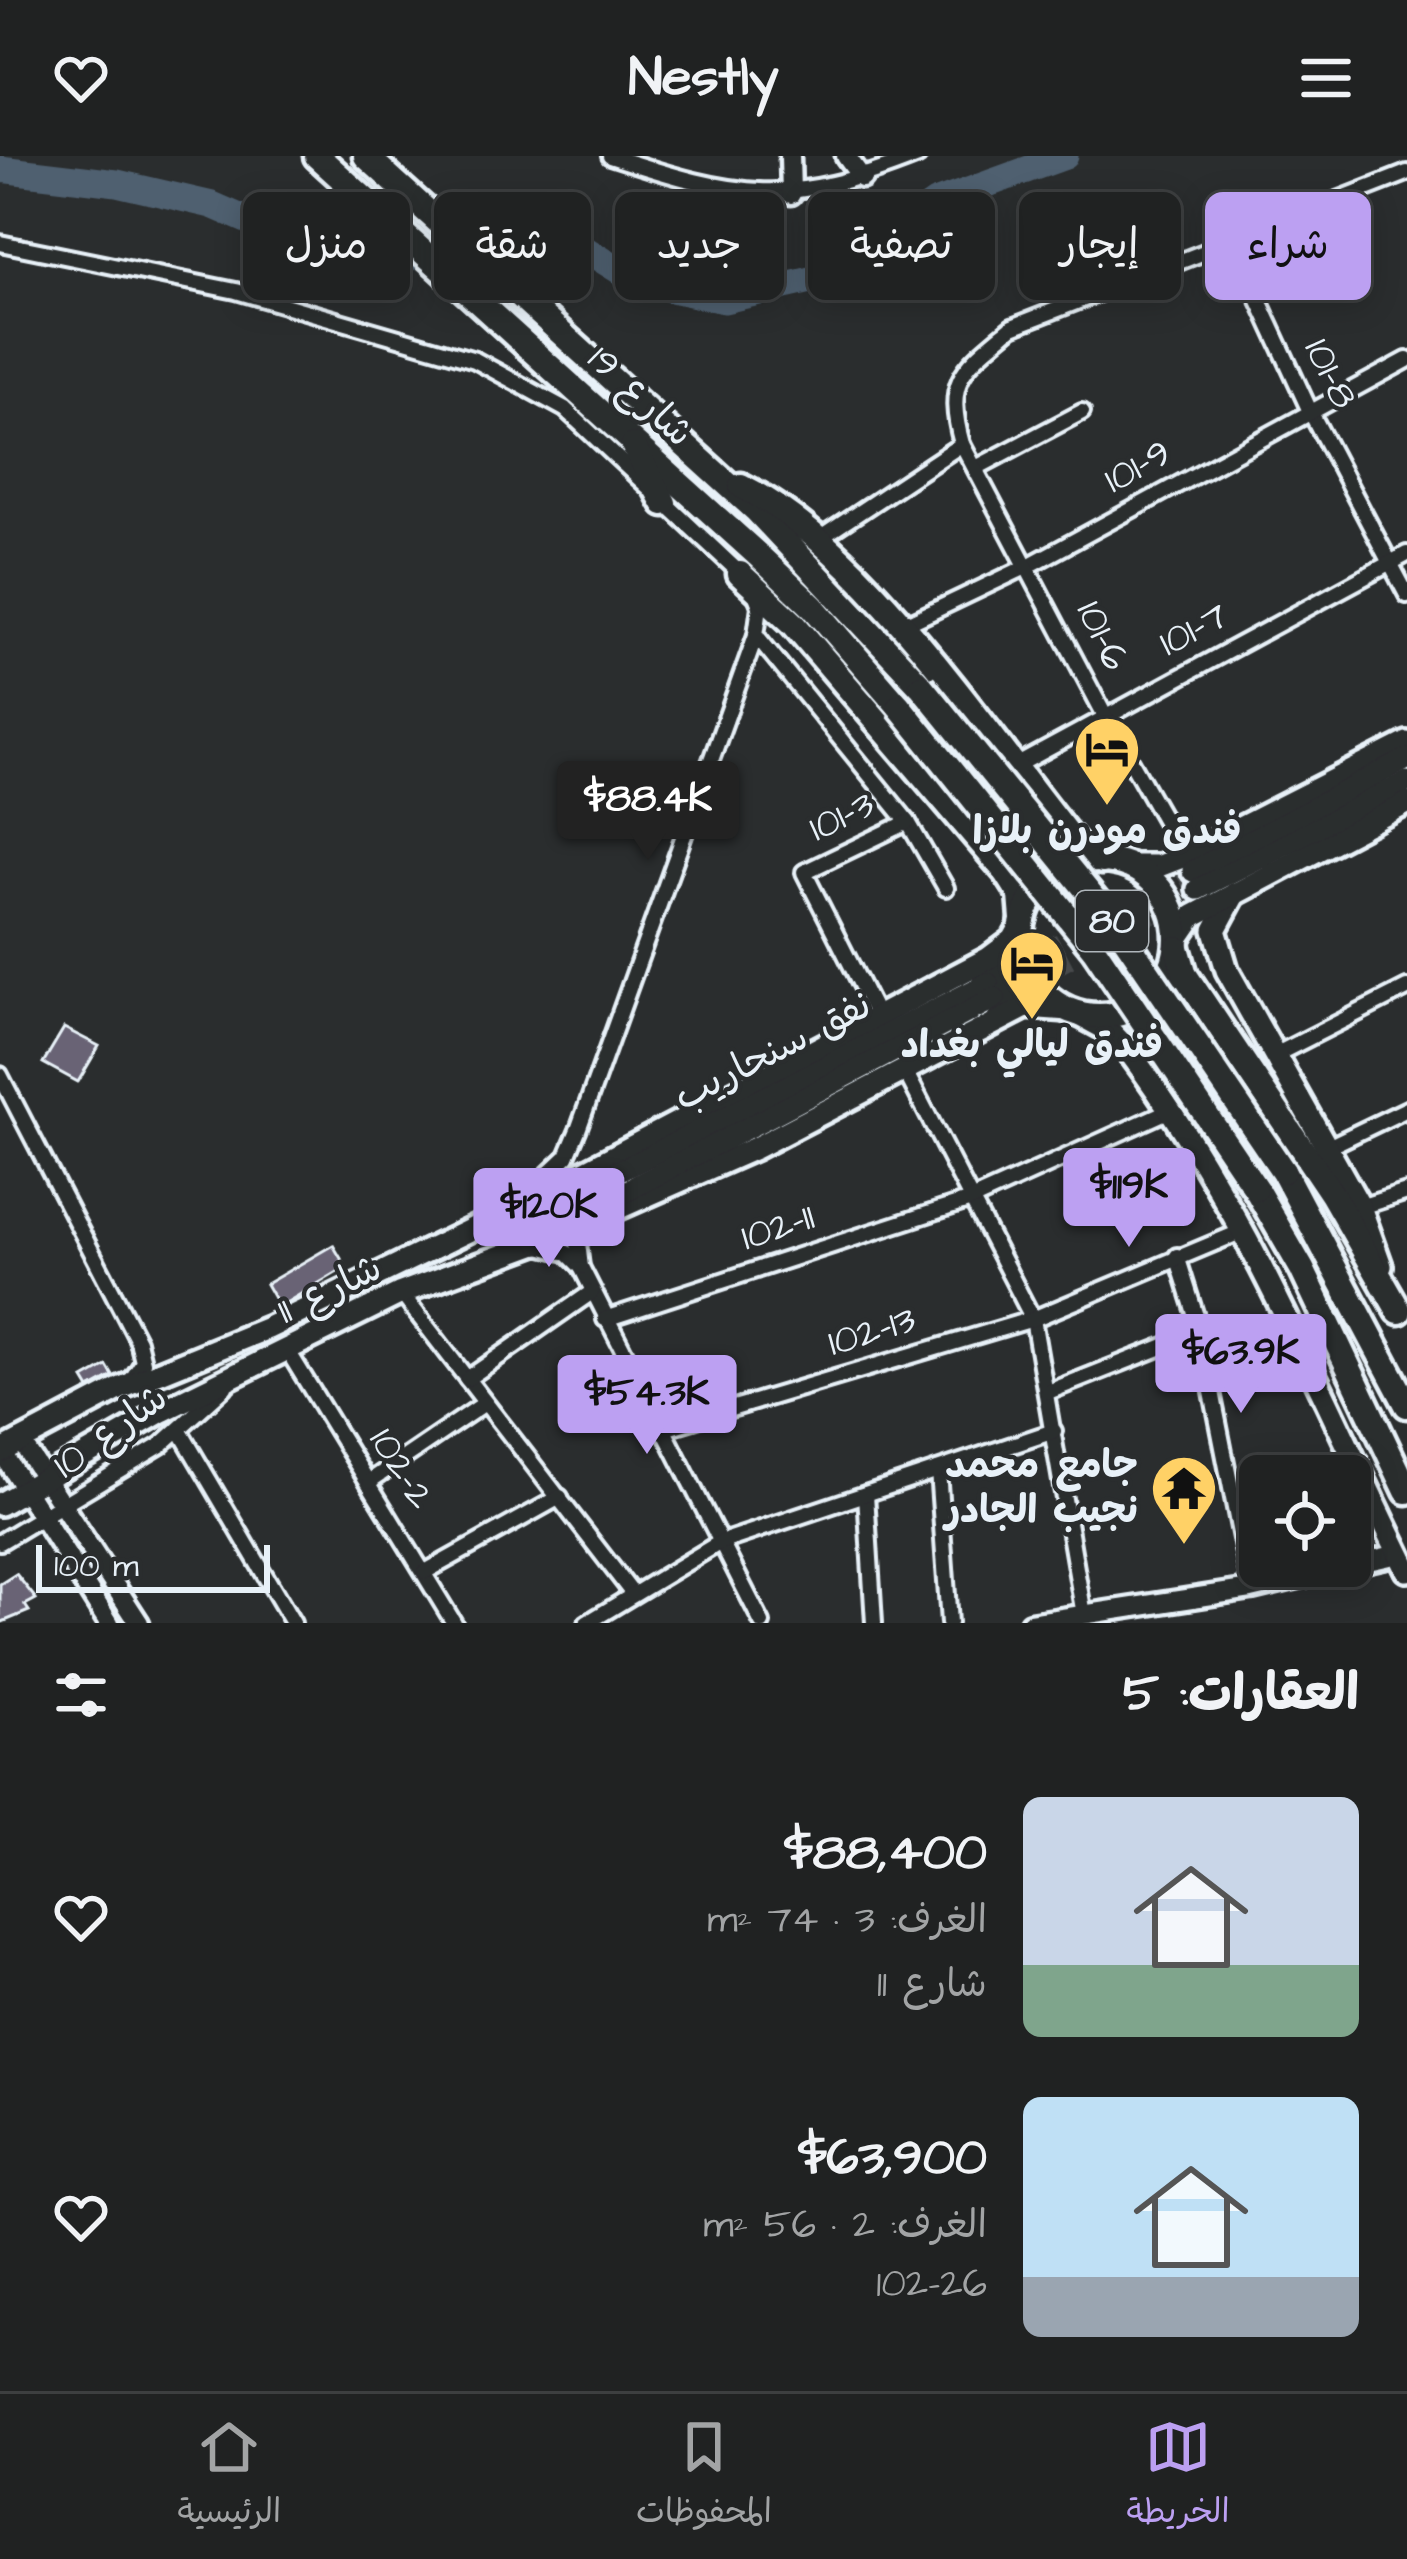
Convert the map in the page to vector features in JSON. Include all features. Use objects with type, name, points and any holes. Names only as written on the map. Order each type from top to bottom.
[{"type":"highway","name":"شارع 19","points":[[316,156],[591,399],[813,607],[899,706],[1120,983],[1256,1189],[1302,1269],[1407,1491]]},
{"type":"highway","name":"شارع 19","points":[[365,156],[707,466],[830,584],[921,686],[1124,935],[1283,1172],[1407,1405]]},
{"type":"highway","points":[[618,424],[664,502]]},
{"type":"highway","points":[[707,466],[784,508],[819,539],[900,627],[1074,843],[1102,861],[1128,866],[1166,898],[1185,975],[1401,1303]]},
{"type":"highway","points":[[740,574],[793,623],[1015,881],[1023,920],[1021,946],[1029,973],[1046,995],[1072,1012],[1110,1016],[1137,1007],[1167,978],[1177,943]]},
{"type":"highway","points":[[1023,920],[1035,893],[1055,874],[1102,861]]},
{"type":"main road","points":[[1235,892],[1200,898],[1185,881],[1188,857],[1407,743]]},
{"type":"main road","points":[[1192,872],[1407,760]]},
{"type":"main road","points":[[1128,866],[1192,872],[1407,782]]},
{"type":"main road","points":[[1177,943],[1186,921],[1407,802]]},
{"type":"main road","points":[[1192,872],[1210,843]]},
{"type":"main road","points":[[1235,892],[1217,920],[1218,948],[1360,1207],[1401,1303]]},
{"type":"main road","name":"شارع 11","points":[[7,1448],[121,1388],[190,1361],[521,1206],[1004,948],[1023,920]]},
{"type":"main road","points":[[965,970],[991,969],[1003,977],[1010,1003],[994,1000]]},
{"type":"main road","name":"شارع 11","points":[[0,1504],[162,1411],[401,1293],[533,1245],[755,1148],[904,1069],[994,1000],[1072,1012]]},
{"type":"main road","name":"نفق سنحاريب","points":[[521,1206],[630,1166],[994,1000]]},
{"type":"main road","name":"نفق سنحاريب","points":[[533,1245],[636,1186],[994,1000]]},
{"type":"main road","points":[[1072,1012],[1112,1032],[1170,1110],[1245,1230],[1403,1562]]},
{"type":"street","points":[[610,156],[715,189],[791,194],[862,178],[918,156]]},
{"type":"street","points":[[790,156],[791,194]]},
{"type":"street","points":[[846,156],[862,178]]},
{"type":"street","points":[[1360,192],[1407,173]]},
{"type":"street","points":[[0,243],[236,291],[475,359],[565,409],[740,574],[760,606],[757,635],[908,822],[946,888]]},
{"type":"street","points":[[819,539],[962,444],[951,404],[969,362],[1012,327],[1205,254]]},
{"type":"street","name":"101-8","points":[[1258,300],[1309,410],[1407,595]]},
{"type":"street","name":"101-9","points":[[900,627],[1030,565],[1407,360]]},
{"type":"street","points":[[976,468],[1082,412]]},
{"type":"street","name":"101-6","points":[[962,444],[1192,872]]},
{"type":"street","name":"101-7","points":[[1014,767],[1407,554]]},
{"type":"street","name":"شارع 11","points":[[484,1222],[537,1187],[567,1156],[757,635]]},
{"type":"street","name":"101-3","points":[[876,1014],[804,872],[908,822]]},
{"type":"street","points":[[1275,1055],[1407,988]]},
{"type":"street","points":[[904,1069],[1033,1318],[1084,1615]]},
{"type":"street","points":[[0,1075],[138,1341],[143,1362],[138,1375],[121,1388]]},
{"type":"street","points":[[1327,1148],[1407,1109]]},
{"type":"street","name":"102-11","points":[[605,1319],[971,1200],[1170,1110]]},
{"type":"street","points":[[1360,1207],[1407,1192]]},
{"type":"street","points":[[601,1217],[578,1243],[581,1267],[762,1623]]},
{"type":"street","name":"102-13","points":[[660,1430],[1033,1318],[1245,1230]]},
{"type":"street","points":[[533,1245],[557,1249],[581,1267]]},
{"type":"street","points":[[1177,1256],[1200,1332],[1251,1589]]},
{"type":"street","points":[[467,1379],[592,1292]]},
{"type":"street","points":[[401,1293],[632,1593]]},
{"type":"street","points":[[1048,1392],[1200,1332]]},
{"type":"street","points":[[138,1341],[162,1360],[190,1361]]},
{"type":"street","name":"102-2","points":[[288,1352],[454,1623]]},
{"type":"street","name":"شارع 10","points":[[0,1543],[180,1431],[222,1389],[254,1367]]},
{"type":"street","points":[[370,1481],[485,1403]]},
{"type":"street","points":[[180,1431],[293,1623]]},
{"type":"street","points":[[587,1623],[719,1543],[1054,1431]]},
{"type":"street","points":[[7,1448],[64,1507],[140,1623]]},
{"type":"street","points":[[938,1471],[950,1623]]},
{"type":"street","points":[[36,1483],[44,1518],[109,1623]]},
{"type":"street","points":[[866,1495],[874,1623]]},
{"type":"street","points":[[425,1572],[560,1497]]},
{"type":"street","points":[[1371,1564],[1403,1562]]},
{"type":"street","points":[[1030,1623],[1260,1587]]},
{"type":"building","points":[[64,1028],[99,1046],[78,1082],[43,1063]]},
{"type":"building","points":[[333,1245],[346,1267],[279,1307],[266,1284]]},
{"type":"building","points":[[107,1366],[113,1376],[90,1389],[84,1379]]},
{"type":"building","points":[[16,1574],[36,1599],[25,1605],[29,1611],[0,1623],[0,1584]]},
{"type":"waterway","points":[[0,169],[117,183],[212,205],[378,277],[477,214],[557,232],[638,282],[724,300],[833,275],[935,203],[1065,156]]},
{"type":"tunnel","points":[[988,983],[1193,871]]},
{"type":"tunnel","points":[[996,997],[1198,889]]},
{"type":"place","name":"فندق مودرن بلازا","points":[[1107,808]]},
{"type":"place","name":"فندق ليالي بغداد","points":[[1032,1022]]},
{"type":"place","name":"جامع محمد نجيب الجادر","points":[[1184,1547]]}]
